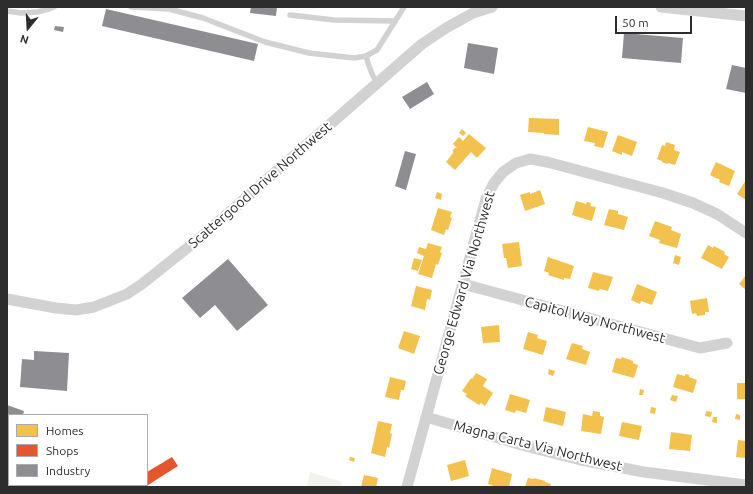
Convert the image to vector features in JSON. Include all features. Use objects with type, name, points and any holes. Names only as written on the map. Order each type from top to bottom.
[{"type":"street","name":"Scattergood Drive Northwest","points":[[7,299],[76,310],[94,307],[127,294],[142,284],[201,237],[422,44],[446,28],[473,13],[492,7]]},
{"type":"street","points":[[661,7],[746,16]]},
{"type":"street","name":"George Edward Via Northwest","points":[[407,487],[486,199],[494,183],[503,172],[516,163],[530,159],[547,162],[663,193],[693,203],[717,214],[746,233]]},
{"type":"street","name":"Capitol Way Northwest","points":[[463,284],[700,348],[727,343]]},
{"type":"street","name":"Magna Carta Via Northwest","points":[[426,417],[581,460],[644,472],[746,485]]},
{"type":"lane","points":[[7,11],[21,13],[37,12],[54,7]]},
{"type":"lane","points":[[131,7],[169,9],[203,18],[265,42],[309,53],[354,58],[366,56],[377,50],[404,7]]},
{"type":"lane","points":[[290,15],[334,20],[395,21]]},
{"type":"lane","points":[[366,56],[368,66],[378,83]]},
{"type":"shaded area","points":[[310,472],[342,482],[341,487],[307,487]]},
{"type":"building: Homes","points":[[529,118],[559,119],[559,135],[528,132]]},
{"type":"building: Homes","points":[[588,127],[608,132],[603,148],[594,146],[595,143],[584,141]]},
{"type":"building: Homes","points":[[462,129],[466,133],[463,136],[459,133]]},
{"type":"building: Homes","points":[[469,134],[486,148],[477,158],[471,152],[455,170],[446,162],[453,153],[453,150],[457,148],[453,144],[459,137],[463,141]]},
{"type":"building: Homes","points":[[618,135],[637,142],[632,156],[622,152],[622,155],[612,151]]},
{"type":"building: Homes","points":[[666,142],[675,145],[674,150],[680,152],[675,165],[667,164],[657,159],[662,145],[665,146]]},
{"type":"building: Homes","points":[[716,162],[735,171],[729,186],[719,182],[720,180],[710,175]]},
{"type":"building: Homes","points":[[746,180],[746,200],[737,194]]},
{"type":"building: Homes","points":[[540,190],[545,204],[525,211],[520,195],[530,192],[530,194]]},
{"type":"building: Homes","points":[[437,192],[442,194],[441,200],[435,198]]},
{"type":"building: Homes","points":[[576,201],[586,204],[587,202],[591,203],[590,206],[596,207],[592,221],[572,215]]},
{"type":"building: Homes","points":[[438,208],[452,212],[450,217],[452,218],[448,230],[446,229],[444,235],[431,230]]},
{"type":"building: Homes","points":[[609,209],[618,211],[618,214],[628,217],[624,230],[604,225]]},
{"type":"building: Homes","points":[[655,221],[672,227],[671,230],[681,234],[677,248],[659,243],[660,240],[649,236]]},
{"type":"building: Homes","points":[[519,242],[522,266],[508,268],[506,258],[504,258],[502,244]]},
{"type":"building: Homes","points":[[428,243],[442,247],[440,252],[442,253],[438,265],[436,264],[432,278],[418,274],[424,256],[417,253],[419,247],[426,249]]},
{"type":"building: Homes","points":[[708,245],[713,248],[714,246],[725,252],[724,254],[729,257],[722,269],[701,258]]},
{"type":"building: Homes","points":[[675,255],[681,257],[679,265],[673,263]]},
{"type":"building: Homes","points":[[548,257],[574,266],[570,279],[564,278],[564,280],[548,275],[549,273],[544,271]]},
{"type":"building: Homes","points":[[414,258],[422,260],[418,271],[411,269]]},
{"type":"building: Homes","points":[[593,272],[613,277],[608,291],[600,289],[599,291],[588,288]]},
{"type":"building: Homes","points":[[746,275],[746,290],[739,284]]},
{"type":"building: Homes","points":[[637,284],[657,292],[652,305],[641,301],[640,304],[631,300]]},
{"type":"building: Homes","points":[[416,286],[432,290],[430,300],[427,299],[425,310],[411,306]]},
{"type":"building: Homes","points":[[707,298],[709,312],[705,312],[705,315],[697,316],[696,313],[692,314],[690,301]]},
{"type":"building: Homes","points":[[499,325],[500,342],[483,343],[481,327]]},
{"type":"building: Homes","points":[[404,331],[420,336],[414,354],[398,348]]},
{"type":"building: Homes","points":[[528,332],[538,335],[537,338],[547,341],[543,355],[523,349]]},
{"type":"building: Homes","points":[[572,343],[583,346],[582,349],[590,352],[586,365],[566,359]]},
{"type":"building: Homes","points":[[622,357],[633,361],[633,363],[638,365],[634,378],[612,372],[616,358],[621,359]]},
{"type":"building: Homes","points":[[549,369],[555,371],[553,376],[548,374]]},
{"type":"building: Homes","points":[[476,373],[487,379],[483,386],[493,393],[485,406],[481,403],[479,405],[465,396],[467,394],[462,391]]},
{"type":"building: Homes","points":[[677,374],[685,376],[685,374],[689,375],[689,377],[697,380],[693,393],[673,387]]},
{"type":"building: Homes","points":[[390,377],[406,381],[404,390],[401,390],[399,400],[385,397]]},
{"type":"building: Homes","points":[[737,383],[746,383],[746,399],[737,399]]},
{"type":"building: Homes","points":[[640,389],[644,390],[643,395],[639,395]]},
{"type":"building: Homes","points":[[510,394],[530,400],[526,413],[516,410],[515,413],[505,410]]},
{"type":"building: Homes","points":[[672,395],[678,396],[676,402],[670,400]]},
{"type":"building: Homes","points":[[546,407],[566,412],[563,426],[543,421]]},
{"type":"building: Homes","points":[[651,407],[656,408],[655,414],[650,413]]},
{"type":"building: Homes","points":[[593,411],[600,412],[600,416],[604,417],[601,434],[581,431],[583,414],[592,416]]},
{"type":"building: Homes","points":[[706,411],[712,412],[711,417],[705,416]]},
{"type":"building: Homes","points":[[736,414],[740,415],[740,420],[735,419]]},
{"type":"building: Homes","points":[[713,417],[717,417],[717,423],[712,422]]},
{"type":"building: Homes","points":[[378,421],[392,424],[390,433],[392,434],[389,448],[387,447],[385,457],[371,453]]},
{"type":"building: Homes","points":[[622,422],[642,426],[639,440],[619,436]]},
{"type":"building: Homes","points":[[671,432],[692,435],[690,451],[669,449]]},
{"type":"building: Homes","points":[[738,440],[746,441],[746,458],[736,457]]},
{"type":"building: Homes","points":[[350,457],[355,458],[354,462],[349,460]]},
{"type":"building: Homes","points":[[465,460],[469,476],[451,481],[447,465]]},
{"type":"building: Homes","points":[[492,468],[512,474],[509,487],[496,487],[488,484]]},
{"type":"building: Homes","points":[[364,475],[378,478],[376,487],[361,487]]},
{"type":"building: Homes","points":[[528,478],[545,481],[551,484],[550,487],[525,487]]},
{"type":"building: Shops","points":[[172,457],[178,466],[148,485],[148,471]]},
{"type":"building: Industry","points":[[251,7],[277,7],[276,16],[250,13]]},
{"type":"building: Industry","points":[[106,9],[258,44],[254,61],[102,26]]},
{"type":"building: Industry","points":[[55,26],[64,27],[63,32],[54,30]]},
{"type":"building: Industry","points":[[624,33],[683,38],[681,63],[622,58]]},
{"type":"building: Industry","points":[[468,43],[498,48],[494,74],[464,68]]},
{"type":"building: Industry","points":[[732,65],[746,68],[746,93],[726,89]]},
{"type":"building: Industry","points":[[427,82],[434,94],[410,109],[402,97]]},
{"type":"building: Industry","points":[[405,151],[416,154],[406,190],[395,186]]},
{"type":"building: Industry","points":[[228,259],[268,305],[237,331],[215,305],[200,318],[182,298]]},
{"type":"building: Industry","points":[[34,351],[69,353],[67,391],[20,387],[22,359],[34,360]]},
{"type":"building: Industry","points":[[7,405],[24,411],[23,414],[8,414],[7,456]]}]
